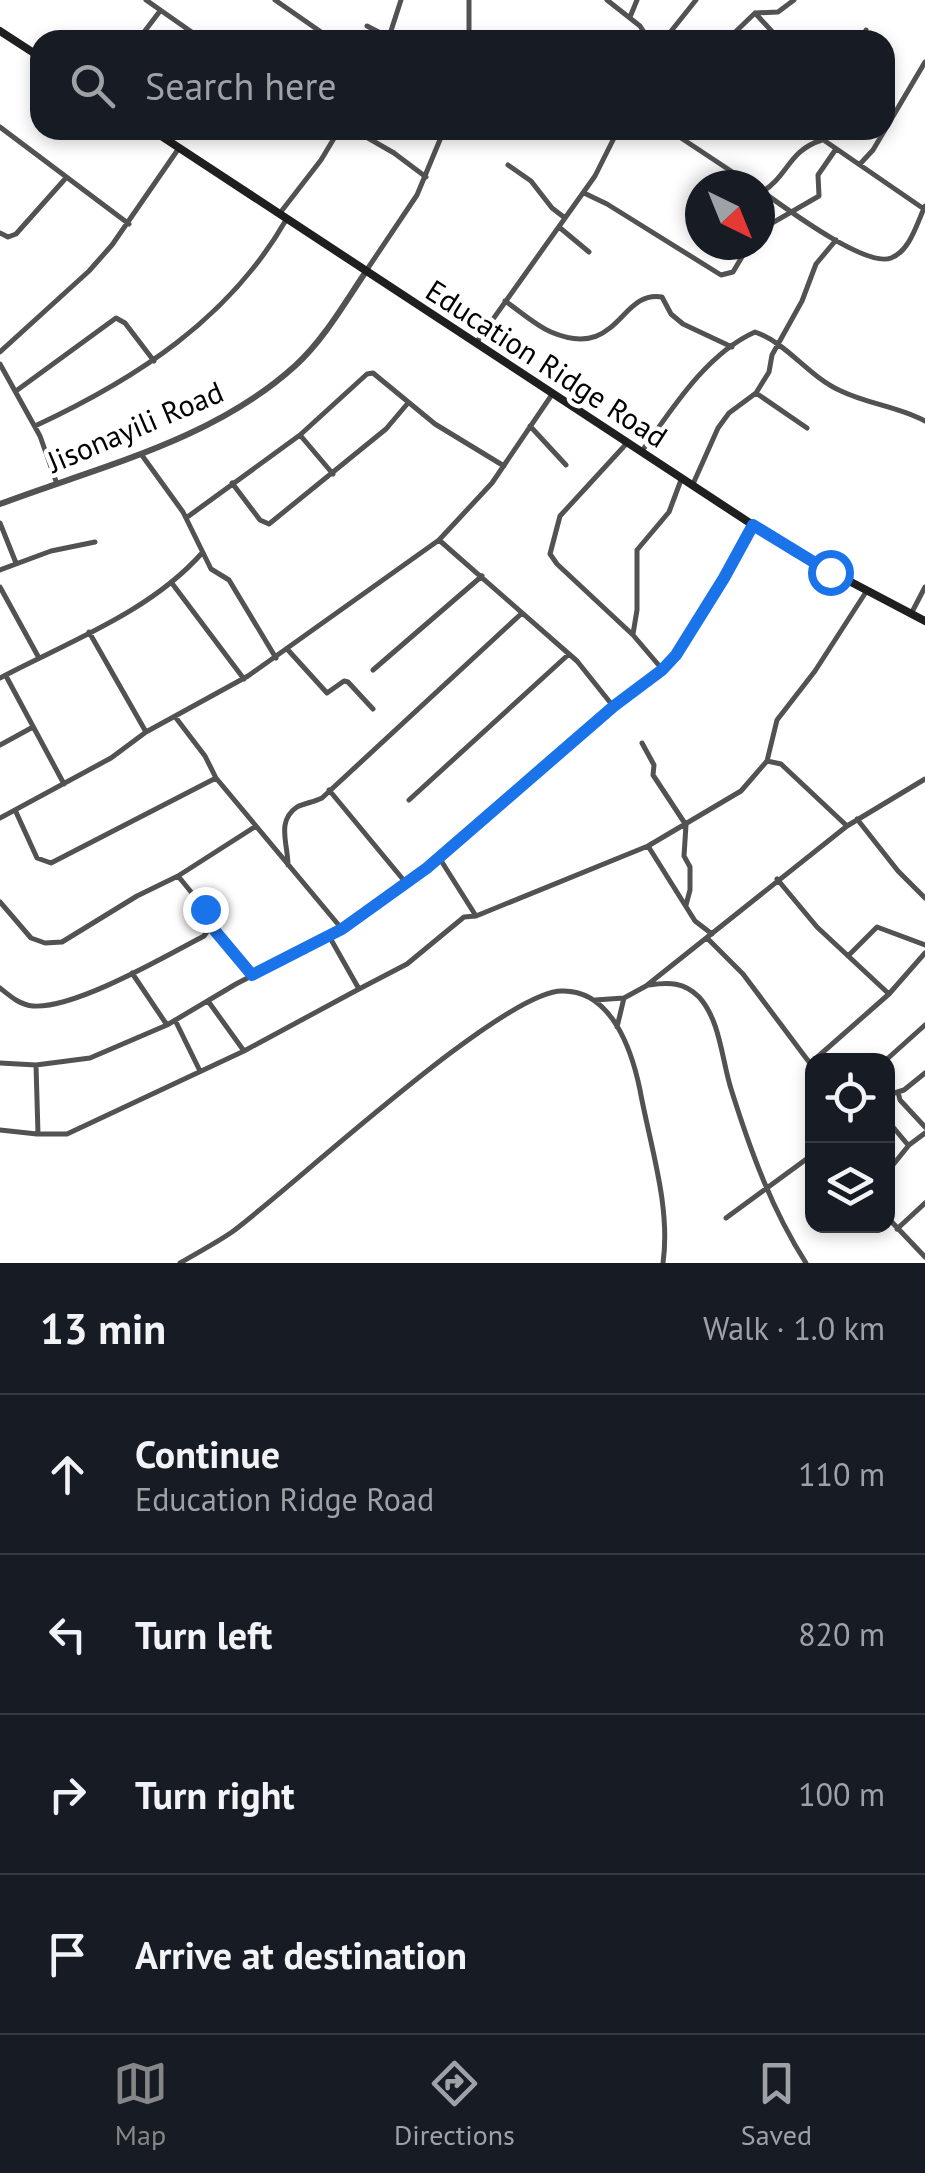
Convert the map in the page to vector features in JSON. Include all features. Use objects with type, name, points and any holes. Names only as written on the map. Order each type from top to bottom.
[{"type":"main road","points":[[0,30],[30,50]]},
{"type":"main road","name":"Education Ridge Road","points":[[167,140],[753,525],[925,622]]},
{"type":"street","points":[[148,0],[189,30]]},
{"type":"street","points":[[275,0],[318,30]]},
{"type":"street","points":[[393,30],[401,0]]},
{"type":"street","points":[[469,0],[469,30]]},
{"type":"street","points":[[607,0],[641,30]]},
{"type":"street","points":[[630,17],[637,0]]},
{"type":"street","points":[[671,30],[696,0]]},
{"type":"street","points":[[738,30],[755,12],[778,12],[794,0]]},
{"type":"street","points":[[145,30],[160,10]]},
{"type":"street","points":[[755,12],[771,30]]},
{"type":"street","points":[[367,26],[374,30]]},
{"type":"street","points":[[895,113],[925,62]]},
{"type":"street","points":[[0,127],[129,224]]},
{"type":"street","points":[[35,426],[115,387],[209,318],[256,264],[334,140]]},
{"type":"street","points":[[372,140],[426,178]]},
{"type":"street","name":"Jisonayili Road","points":[[0,504],[141,454],[232,413],[268,389],[300,362],[365,273],[426,178],[440,140]]},
{"type":"street","points":[[476,343],[584,193],[614,140]]},
{"type":"street","points":[[685,140],[730,170]]},
{"type":"street","points":[[775,182],[806,145],[820,140]]},
{"type":"street","points":[[775,200],[836,240],[868,255],[894,257],[912,236],[924,208],[824,140]]},
{"type":"street","points":[[860,164],[879,140]]},
{"type":"street","points":[[0,351],[89,271],[129,224],[179,148]]},
{"type":"street","points":[[775,222],[819,196],[818,174],[836,148]]},
{"type":"street","points":[[508,165],[530,181],[552,208],[566,218]]},
{"type":"street","points":[[0,233],[8,237],[16,234],[65,179]]},
{"type":"street","points":[[584,193],[685,253]]},
{"type":"street","points":[[559,227],[589,252]]},
{"type":"street","points":[[693,484],[718,428],[729,413],[756,393],[770,372],[772,354],[811,282],[816,264],[836,240]]},
{"type":"street","points":[[697,260],[721,275],[733,272],[740,260]]},
{"type":"street","points":[[505,301],[547,330],[592,338],[605,334],[649,295],[662,298],[671,314],[683,324],[732,347]]},
{"type":"street","points":[[16,391],[116,318],[125,323],[154,361]]},
{"type":"street","points":[[642,452],[676,404],[732,347],[755,332],[841,391],[925,421]]},
{"type":"street","points":[[0,364],[35,426],[57,484]]},
{"type":"street","points":[[186,518],[300,435],[367,374],[373,373],[436,424],[504,466]]},
{"type":"street","points":[[0,818],[244,679],[439,540],[504,466],[553,393]]},
{"type":"street","points":[[756,393],[807,428]]},
{"type":"street","points":[[232,483],[260,520],[270,524],[386,430],[408,403]]},
{"type":"street","points":[[530,426],[566,466]]},
{"type":"street","points":[[300,435],[333,474]]},
{"type":"street","points":[[628,442],[560,516],[550,554],[662,670]]},
{"type":"street","points":[[141,454],[186,518],[211,569],[229,580],[276,658]]},
{"type":"street","points":[[633,636],[637,550],[669,512],[682,477]]},
{"type":"street","points":[[0,523],[16,563]]},
{"type":"street","points":[[0,1064],[36,1065],[90,1058],[167,1024],[342,929],[440,859],[614,706],[662,670],[676,655],[753,525]]},
{"type":"street","points":[[439,540],[569,654],[614,706]]},
{"type":"street","points":[[0,570],[51,551],[94,542]]},
{"type":"street","points":[[64,784],[3,677],[89,632],[171,582],[202,553]]},
{"type":"street","points":[[373,670],[482,576]]},
{"type":"street","points":[[171,582],[244,679]]},
{"type":"street","points":[[0,586],[39,658]]},
{"type":"street","points":[[911,614],[925,586]]},
{"type":"street","points":[[0,1130],[68,1134],[244,1051],[407,964],[464,918],[648,846],[686,825],[741,790],[768,757],[777,720],[815,671],[866,592]]},
{"type":"street","points":[[288,865],[284,822],[300,805],[318,801],[522,614]]},
{"type":"street","points":[[89,632],[146,732]]},
{"type":"street","points":[[288,650],[327,693],[348,682],[372,709]]},
{"type":"street","points":[[409,800],[569,654]]},
{"type":"street","points":[[176,718],[205,756],[216,778],[342,929]]},
{"type":"street","points":[[0,744],[34,727]]},
{"type":"street","points":[[642,743],[654,766],[653,774],[686,825],[684,856],[690,867],[686,905]]},
{"type":"street","points":[[768,757],[847,826]]},
{"type":"street","points":[[16,812],[37,858],[51,864],[216,778]]},
{"type":"street","points":[[180,1263],[231,1233],[434,1067],[540,994],[563,990],[594,1000],[624,998],[646,986],[847,826],[925,780]]},
{"type":"street","points":[[329,790],[406,883]]},
{"type":"street","points":[[858,819],[898,871],[925,898]]},
{"type":"street","points":[[0,902],[31,938],[54,944],[178,876],[256,826]]},
{"type":"street","points":[[648,846],[695,921],[743,974],[805,1054]]},
{"type":"street","points":[[440,859],[476,916]]},
{"type":"street","points":[[178,876],[205,909],[211,926],[252,975]]},
{"type":"street","points":[[776,879],[817,927],[889,994]]},
{"type":"street","points":[[0,988],[25,1005],[55,1006],[132,973],[204,936],[211,926]]},
{"type":"street","points":[[823,1053],[889,994],[925,949],[877,928],[848,956]]},
{"type":"street","points":[[329,936],[359,989]]},
{"type":"street","points":[[674,966],[679,983],[702,1000],[709,1014],[766,1189],[806,1263]]},
{"type":"street","points":[[132,973],[167,1024]]},
{"type":"street","points":[[646,986],[679,983]]},
{"type":"street","points":[[617,1028],[624,998]]},
{"type":"street","points":[[594,1000],[627,1042],[640,1089],[663,1210],[663,1263]]},
{"type":"street","points":[[208,1001],[244,1051]]},
{"type":"street","points":[[175,1020],[200,1072]]},
{"type":"street","points":[[894,1053],[925,1025]]},
{"type":"street","points":[[36,1065],[38,1134]]},
{"type":"street","points":[[895,1093],[925,1073]]},
{"type":"street","points":[[895,1162],[925,1130],[900,1100],[898,1092]]},
{"type":"street","points":[[895,1129],[909,1145]]},
{"type":"street","points":[[726,1218],[805,1160]]},
{"type":"street","points":[[925,1203],[897,1228],[925,1257]]},
{"type":"route","points":[[205,909],[211,926],[252,975],[322,940],[440,859],[614,706],[662,670],[676,655],[753,525],[830,572]]}]
